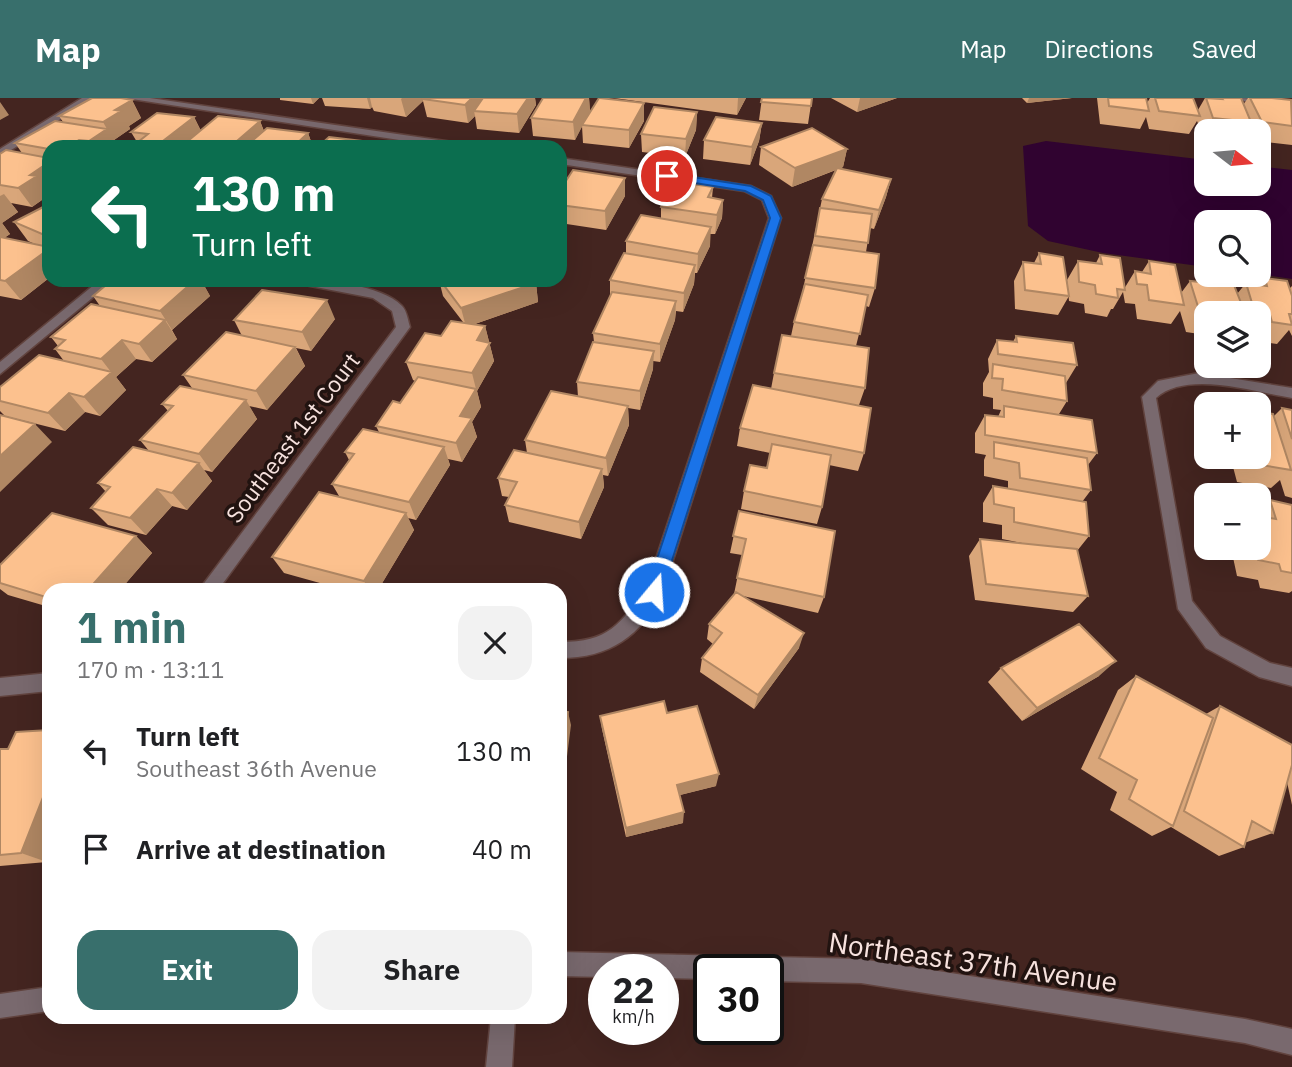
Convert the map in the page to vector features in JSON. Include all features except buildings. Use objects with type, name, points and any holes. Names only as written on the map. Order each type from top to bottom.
[{"type":"street","points":[[0,154],[89,98]]},
{"type":"street","points":[[130,98],[418,140]]},
{"type":"street","points":[[1244,98],[1292,104]]},
{"type":"street","points":[[567,162],[747,188],[767,198],[775,218],[654,592],[624,633],[584,650],[567,650]]},
{"type":"street","points":[[0,369],[100,287]]},
{"type":"street","name":"Southeast 1st Court","points":[[213,583],[403,327],[398,309],[377,295],[336,287]]},
{"type":"street","points":[[1292,393],[1199,378],[1163,384],[1149,397],[1184,604],[1213,642],[1266,671],[1292,677]]},
{"type":"street","points":[[0,687],[42,683]]},
{"type":"street","name":"Northeast 37th Avenue","points":[[567,964],[861,971],[1245,1031],[1292,1042]]},
{"type":"street","points":[[0,1006],[42,1000]]},
{"type":"street","points":[[499,1067],[502,1024]]},
{"type":"shaded area","points":[[1046,141],[1194,159],[1194,196],[1271,196],[1271,168],[1292,170],[1292,279],[1271,276],[1271,210],[1194,210],[1194,265],[1103,253],[1048,241],[1028,226],[1023,146]]},
{"type":"route","points":[[654,592],[775,218],[767,198],[747,188],[667,176]]}]
